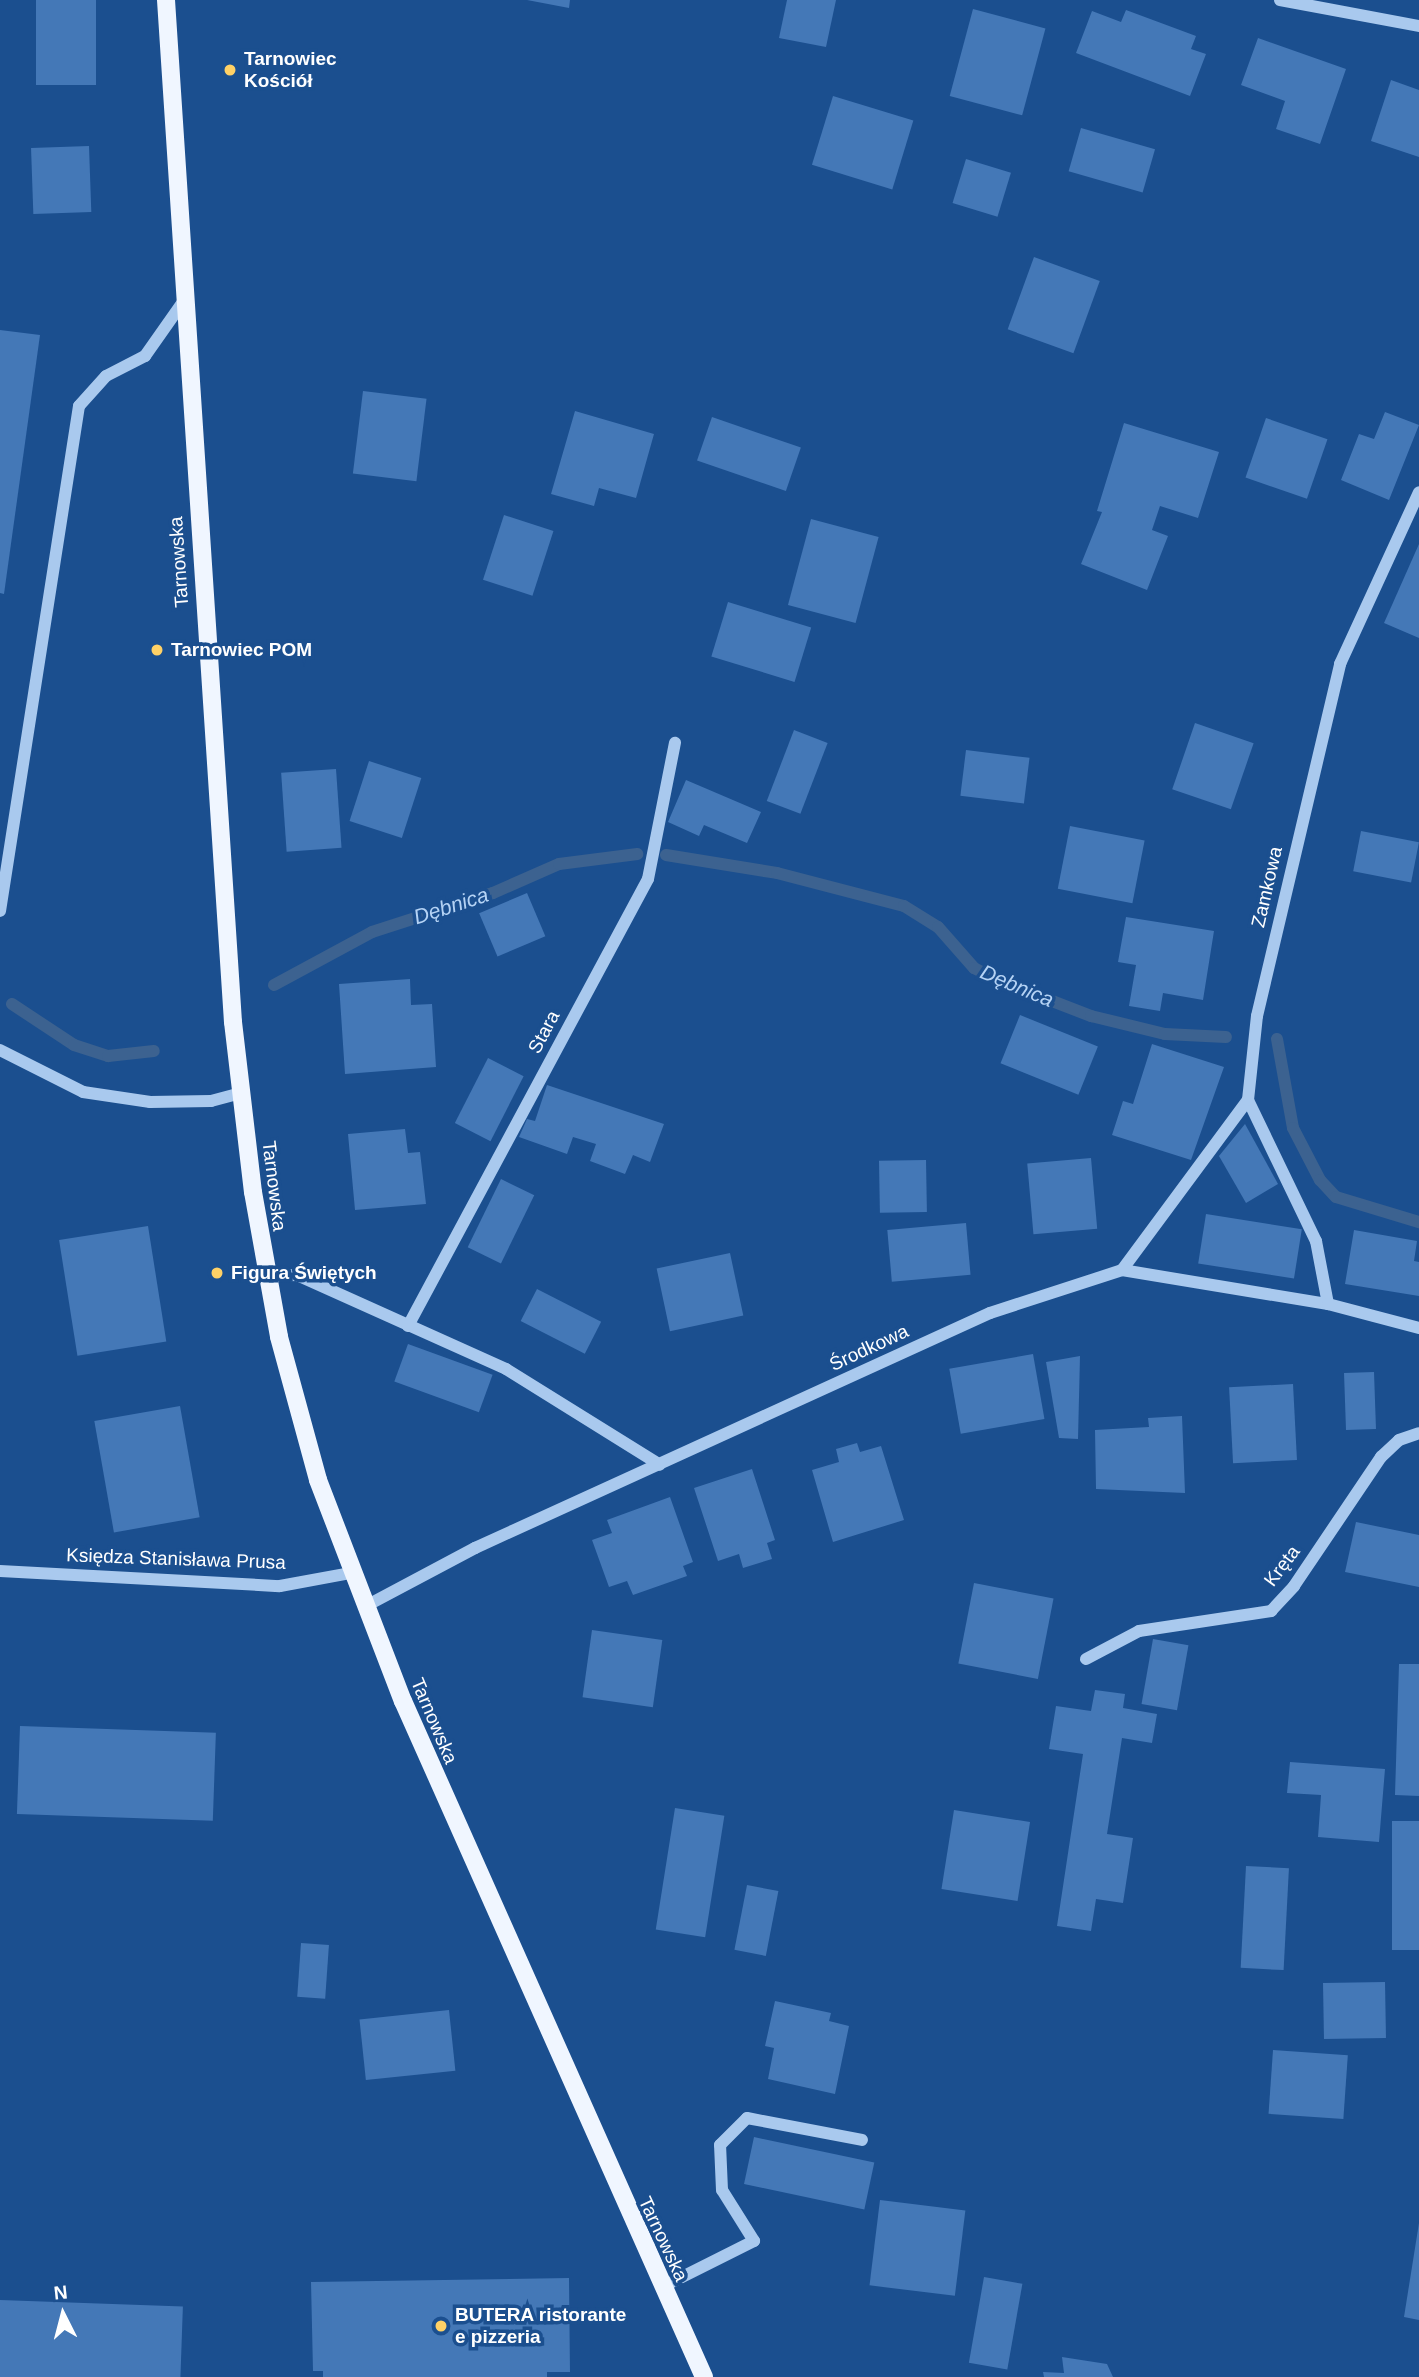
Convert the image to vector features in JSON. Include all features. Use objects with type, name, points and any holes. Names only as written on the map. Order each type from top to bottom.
[{"type":"main road","name":"Tarnowska","points":[[166,0],[213,771],[241,1093],[265,1276],[306,1442],[350,1573],[662,2287],[704,2377]]},
{"type":"street","points":[[1280,0],[1419,26]]},
{"type":"street","points":[[0,911],[79,406],[106,376],[145,356],[185,299]]},
{"type":"street","name":"Zamkowa","points":[[1248,1100],[1257,1016],[1340,664],[1419,492]]},
{"type":"street","name":"Stara","points":[[408,1326],[648,879],[675,743]]},
{"type":"street","points":[[0,1050],[83,1092],[150,1102],[211,1101],[241,1093]]},
{"type":"street","points":[[1122,1270],[1248,1100],[1316,1241],[1328,1304]]},
{"type":"street","name":"Środkowa","points":[[364,1607],[475,1548],[990,1313],[1122,1270],[1328,1304],[1418,1332]]},
{"type":"street","points":[[265,1276],[297,1275],[506,1369],[660,1465]]},
{"type":"street","name":"Kręta","points":[[1086,1659],[1139,1631],[1271,1611],[1294,1586],[1381,1457],[1399,1440],[1419,1433]]},
{"type":"street","name":"Księdza Stanisława Prusa","points":[[0,1571],[281,1586],[350,1573]]},
{"type":"street","points":[[662,2287],[754,2241],[722,2190],[720,2145],[747,2118],[862,2140]]},
{"type":"building","points":[[36,0],[96,0],[96,85],[36,85]]},
{"type":"building","points":[[527,0],[570,0],[569,8]]},
{"type":"building","points":[[787,0],[836,0],[826,47],[779,38]]},
{"type":"building","points":[[973,9],[1045,28],[1022,115],[950,96]]},
{"type":"building","points":[[1126,10],[1196,36],[1191,49],[1206,54],[1190,96],[1076,53],[1092,11],[1121,22]]},
{"type":"building","points":[[1258,38],[1346,69],[1320,144],[1276,129],[1285,101],[1241,85]]},
{"type":"building","points":[[1391,80],[1419,90],[1419,157],[1371,141]]},
{"type":"building","points":[[833,96],[913,121],[892,189],[812,165]]},
{"type":"building","points":[[1081,128],[1155,149],[1143,192],[1069,171]]},
{"type":"building","points":[[89,146],[91,212],[33,214],[31,148]]},
{"type":"building","points":[[966,159],[1011,173],[997,217],[953,203]]},
{"type":"building","points":[[1034,257],[1100,281],[1073,353],[1008,329]]},
{"type":"building","points":[[0,330],[40,335],[4,594],[0,593]]},
{"type":"building","points":[[363,391],[427,399],[416,481],[353,473]]},
{"type":"building","points":[[575,411],[654,434],[636,498],[599,488],[594,506],[551,494]]},
{"type":"building","points":[[1385,412],[1419,425],[1389,500],[1341,480],[1359,434],[1374,439]]},
{"type":"building","points":[[712,417],[801,448],[786,491],[697,460]]},
{"type":"building","points":[[1266,418],[1327,439],[1307,499],[1245,478]]},
{"type":"building","points":[[1124,423],[1219,452],[1198,518],[1160,506],[1152,530],[1168,536],[1147,590],[1081,564],[1102,512],[1097,511]]},
{"type":"building","points":[[504,515],[553,531],[532,596],[483,580]]},
{"type":"building","points":[[811,519],[879,537],[856,623],[788,605]]},
{"type":"building","points":[[1419,544],[1419,638],[1384,623]]},
{"type":"building","points":[[728,602],[811,627],[795,682],[711,657]]},
{"type":"building","points":[[1195,723],[1254,743],[1231,809],[1172,789]]},
{"type":"building","points":[[794,730],[828,743],[800,814],[767,801]]},
{"type":"building","points":[[966,750],[1030,758],[1024,803],[960,796]]},
{"type":"building","points":[[369,761],[421,778],[402,838],[350,821]]},
{"type":"building","points":[[336,769],[342,848],[287,852],[281,773]]},
{"type":"building","points":[[686,780],[761,812],[747,843],[704,825],[699,836],[668,822]]},
{"type":"building","points":[[1070,826],[1145,841],[1132,903],[1058,889]]},
{"type":"building","points":[[1361,831],[1419,842],[1411,883],[1353,871]]},
{"type":"building","points":[[527,893],[545,936],[497,957],[479,913]]},
{"type":"building","points":[[1126,917],[1214,931],[1203,1000],[1163,993],[1160,1011],[1129,1006],[1136,965],[1118,962]]},
{"type":"building","points":[[410,979],[411,1005],[432,1004],[436,1067],[345,1074],[339,984]]},
{"type":"building","points":[[1020,1015],[1098,1046],[1078,1095],[1001,1063]]},
{"type":"building","points":[[1152,1044],[1224,1067],[1191,1160],[1112,1135],[1123,1101],[1133,1104]]},
{"type":"building","points":[[488,1058],[524,1076],[490,1141],[455,1123]]},
{"type":"building","points":[[547,1085],[664,1124],[650,1162],[633,1155],[625,1174],[590,1161],[596,1144],[573,1137],[567,1154],[519,1137],[527,1119],[535,1121]]},
{"type":"building","points":[[1245,1124],[1278,1184],[1246,1203],[1219,1156]]},
{"type":"building","points":[[405,1129],[408,1153],[420,1152],[426,1204],[355,1210],[348,1134]]},
{"type":"building","points":[[1091,1158],[1097,1229],[1033,1234],[1027,1164]]},
{"type":"building","points":[[926,1160],[927,1212],[880,1213],[879,1161]]},
{"type":"building","points":[[501,1179],[534,1195],[501,1264],[468,1247]]},
{"type":"building","points":[[1206,1214],[1302,1229],[1294,1279],[1198,1263]]},
{"type":"building","points":[[966,1223],[971,1275],[892,1282],[887,1230]]},
{"type":"building","points":[[148,1226],[166,1342],[77,1356],[59,1240]]},
{"type":"building","points":[[1354,1230],[1417,1241],[1414,1261],[1419,1262],[1419,1296],[1345,1284]]},
{"type":"building","points":[[730,1253],[743,1316],[670,1331],[657,1269]]},
{"type":"building","points":[[537,1289],[601,1322],[585,1354],[521,1321]]},
{"type":"building","points":[[408,1344],[493,1375],[479,1412],[394,1382]]},
{"type":"building","points":[[1033,1354],[1044,1419],[961,1434],[949,1369]]},
{"type":"building","points":[[1080,1356],[1078,1439],[1059,1438],[1046,1362]]},
{"type":"building","points":[[1374,1372],[1376,1429],[1346,1430],[1344,1373]]},
{"type":"building","points":[[1293,1384],[1297,1460],[1233,1463],[1229,1387]]},
{"type":"building","points":[[180,1406],[200,1517],[114,1532],[94,1421]]},
{"type":"building","points":[[1182,1416],[1185,1493],[1096,1489],[1095,1430],[1149,1427],[1148,1418]]},
{"type":"building","points":[[857,1443],[860,1452],[881,1446],[904,1520],[833,1542],[812,1470],[839,1462],[836,1449]]},
{"type":"building","points":[[752,1469],[775,1540],[767,1543],[772,1559],[743,1568],[739,1554],[718,1561],[694,1488]]},
{"type":"building","points":[[670,1497],[693,1562],[683,1566],[687,1576],[633,1595],[627,1581],[609,1587],[592,1540],[612,1533],[607,1520]]},
{"type":"building","points":[[1356,1522],[1419,1535],[1419,1587],[1345,1572]]},
{"type":"building","points":[[974,1583],[1054,1598],[1038,1679],[958,1663]]},
{"type":"building","points":[[592,1630],[662,1640],[653,1707],[583,1697]]},
{"type":"building","points":[[1153,1639],[1188,1645],[1177,1710],[1142,1704]]},
{"type":"building","points":[[1399,1664],[1419,1664],[1419,1796],[1395,1795]]},
{"type":"building","points":[[1095,1690],[1125,1694],[1123,1708],[1157,1714],[1152,1743],[1122,1738],[1107,1834],[1133,1838],[1123,1903],[1096,1899],[1091,1931],[1057,1926],[1083,1754],[1049,1749],[1056,1706],[1091,1711]]},
{"type":"building","points":[[20,1726],[216,1733],[213,1821],[17,1814]]},
{"type":"building","points":[[1290,1762],[1385,1769],[1379,1842],[1318,1837],[1321,1795],[1287,1793]]},
{"type":"building","points":[[675,1808],[724,1816],[705,1937],[656,1929]]},
{"type":"building","points":[[954,1810],[1030,1822],[1018,1901],[941,1889]]},
{"type":"building","points":[[1392,1821],[1419,1821],[1419,1950],[1392,1950]]},
{"type":"building","points":[[1246,1866],[1289,1868],[1284,1970],[1241,1968]]},
{"type":"building","points":[[747,1885],[778,1891],[766,1956],[734,1950]]},
{"type":"building","points":[[301,1943],[329,1945],[325,1999],[297,1997]]},
{"type":"building","points":[[1385,1982],[1386,2038],[1324,2039],[1323,1983]]},
{"type":"building","points":[[775,2001],[831,2013],[829,2021],[849,2026],[835,2094],[768,2079],[774,2048],[765,2046]]},
{"type":"building","points":[[449,2010],[455,2071],[366,2080],[359,2019]]},
{"type":"building","points":[[1273,2050],[1348,2055],[1343,2119],[1269,2114]]},
{"type":"building","points":[[754,2137],[874,2163],[864,2210],[744,2184]]},
{"type":"building","points":[[880,2200],[965,2210],[955,2296],[870,2285]]},
{"type":"building","points":[[1419,2223],[1419,2320],[1404,2317]]},
{"type":"building","points":[[984,2277],[1022,2284],[1007,2369],[969,2363]]},
{"type":"building","name":"BUTERA ristorante e pizzeria","points":[[569,2278],[570,2372],[547,2372],[547,2377],[323,2377],[323,2371],[313,2371],[311,2282]]},
{"type":"building","points":[[0,2300],[183,2306],[180,2377],[0,2377]]},
{"type":"building","points":[[1062,2357],[1107,2364],[1113,2377],[1044,2377],[1043,2372],[1064,2373]]},
{"type":"waterway","name":"Dębnica","points":[[274,985],[372,932],[493,893],[559,864],[637,854]]},
{"type":"waterway","name":"Dębnica","points":[[666,855],[777,873],[904,906],[938,927],[974,968],[998,980],[1091,1016],[1165,1034],[1226,1037]]},
{"type":"waterway","name":"Dębnica","points":[[12,1004],[74,1045],[108,1056],[154,1051]]},
{"type":"waterway","name":"Dębnica","points":[[1277,1039],[1293,1128],[1320,1180],[1336,1197],[1419,1222]]},
{"type":"place","name":"Tarnowiec Kościół","points":[[230,70]]},
{"type":"place","name":"Tarnowiec POM","points":[[157,650]]},
{"type":"place","name":"Figura Świętych","points":[[217,1273]]},
{"type":"place","name":"BUTERA ristorante e pizzeria","points":[[441,2326]]}]
